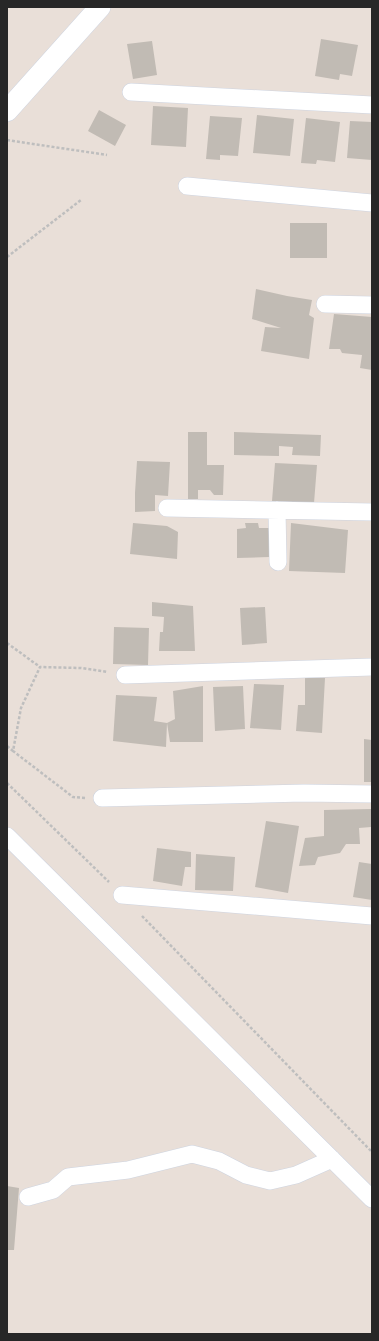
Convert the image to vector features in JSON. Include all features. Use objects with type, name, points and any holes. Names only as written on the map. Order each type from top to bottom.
[{"type":"street","points":[[7,111],[100,7]]},
{"type":"street","points":[[131,92],[372,105]]},
{"type":"street","points":[[187,186],[372,203]]},
{"type":"street","points":[[325,304],[372,305]]},
{"type":"street","points":[[167,508],[372,512]]},
{"type":"street","points":[[277,510],[278,562]]},
{"type":"street","points":[[125,675],[372,667]]},
{"type":"street","points":[[102,798],[304,793],[372,794]]},
{"type":"street","points":[[7,836],[372,1199]]},
{"type":"street","points":[[122,895],[372,916]]},
{"type":"street","points":[[28,1198],[53,1190],[68,1177],[128,1170],[192,1154],[220,1161],[246,1175],[270,1180],[296,1175],[332,1159]]},
{"type":"path","points":[[7,140],[107,155]]},
{"type":"path","points":[[7,257],[81,200]]},
{"type":"path","points":[[7,643],[40,667],[81,668],[125,675]]},
{"type":"path","points":[[13,751],[21,708],[40,667]]},
{"type":"path","points":[[7,746],[73,797],[102,798]]},
{"type":"path","points":[[7,782],[122,895],[372,1152]]},
{"type":"building","points":[[321,39],[358,45],[352,76],[340,74],[339,80],[315,76]]},
{"type":"building","points":[[152,41],[157,75],[133,79],[127,44]]},
{"type":"building","points":[[153,106],[188,108],[186,147],[151,145]]},
{"type":"building","points":[[99,110],[126,125],[115,146],[88,131]]},
{"type":"building","points":[[257,115],[294,119],[290,156],[253,153]]},
{"type":"building","points":[[210,116],[242,118],[238,156],[220,155],[220,160],[206,159]]},
{"type":"building","points":[[306,118],[340,122],[335,162],[317,160],[316,164],[301,163]]},
{"type":"building","points":[[350,121],[372,122],[372,160],[347,158]]},
{"type":"building","points":[[290,223],[327,223],[327,258],[290,258]]},
{"type":"building","points":[[256,289],[312,300],[309,315],[314,318],[309,359],[261,351],[265,327],[281,328],[252,319]]},
{"type":"building","points":[[334,314],[372,317],[372,370],[360,368],[362,355],[342,353],[340,349],[329,349]]},
{"type":"building","points":[[188,432],[207,432],[207,465],[224,465],[223,495],[214,495],[210,490],[198,490],[198,499],[188,499]]},
{"type":"building","points":[[234,432],[321,435],[320,456],[292,455],[293,447],[279,446],[279,456],[234,455]]},
{"type":"building","points":[[137,461],[170,462],[168,496],[155,495],[155,511],[135,512]]},
{"type":"building","points":[[275,463],[317,465],[314,503],[272,501]]},
{"type":"building","points":[[133,523],[167,526],[178,532],[177,559],[130,554]]},
{"type":"building","points":[[245,523],[258,523],[259,528],[272,528],[269,557],[237,558],[237,529],[246,528]]},
{"type":"building","points":[[291,523],[348,530],[345,573],[289,571]]},
{"type":"building","points":[[152,602],[193,606],[195,651],[159,651],[160,632],[163,632],[164,617],[152,616]]},
{"type":"building","points":[[265,607],[267,643],[242,645],[240,608]]},
{"type":"building","points":[[114,627],[149,628],[148,665],[113,664]]},
{"type":"building","points":[[305,678],[325,678],[322,733],[296,731],[298,705],[305,705]]},
{"type":"building","points":[[254,684],[284,685],[281,730],[250,728]]},
{"type":"building","points":[[203,686],[203,742],[170,742],[167,723],[175,719],[173,691]]},
{"type":"building","points":[[243,686],[245,729],[215,731],[213,687]]},
{"type":"building","points":[[116,695],[157,697],[154,721],[167,723],[166,747],[113,741]]},
{"type":"building","points":[[364,739],[372,740],[372,782],[364,782]]},
{"type":"building","points":[[371,809],[371,827],[359,828],[360,844],[346,844],[340,853],[318,857],[315,865],[299,866],[305,838],[324,836],[324,810]]},
{"type":"building","points":[[266,821],[299,826],[288,893],[255,887]]},
{"type":"building","points":[[157,848],[191,852],[191,867],[185,867],[182,886],[153,881]]},
{"type":"building","points":[[196,854],[235,857],[233,891],[195,890]]},
{"type":"building","points":[[359,862],[372,864],[372,900],[353,897]]},
{"type":"building","points":[[7,1186],[19,1188],[14,1250],[7,1250]]}]
